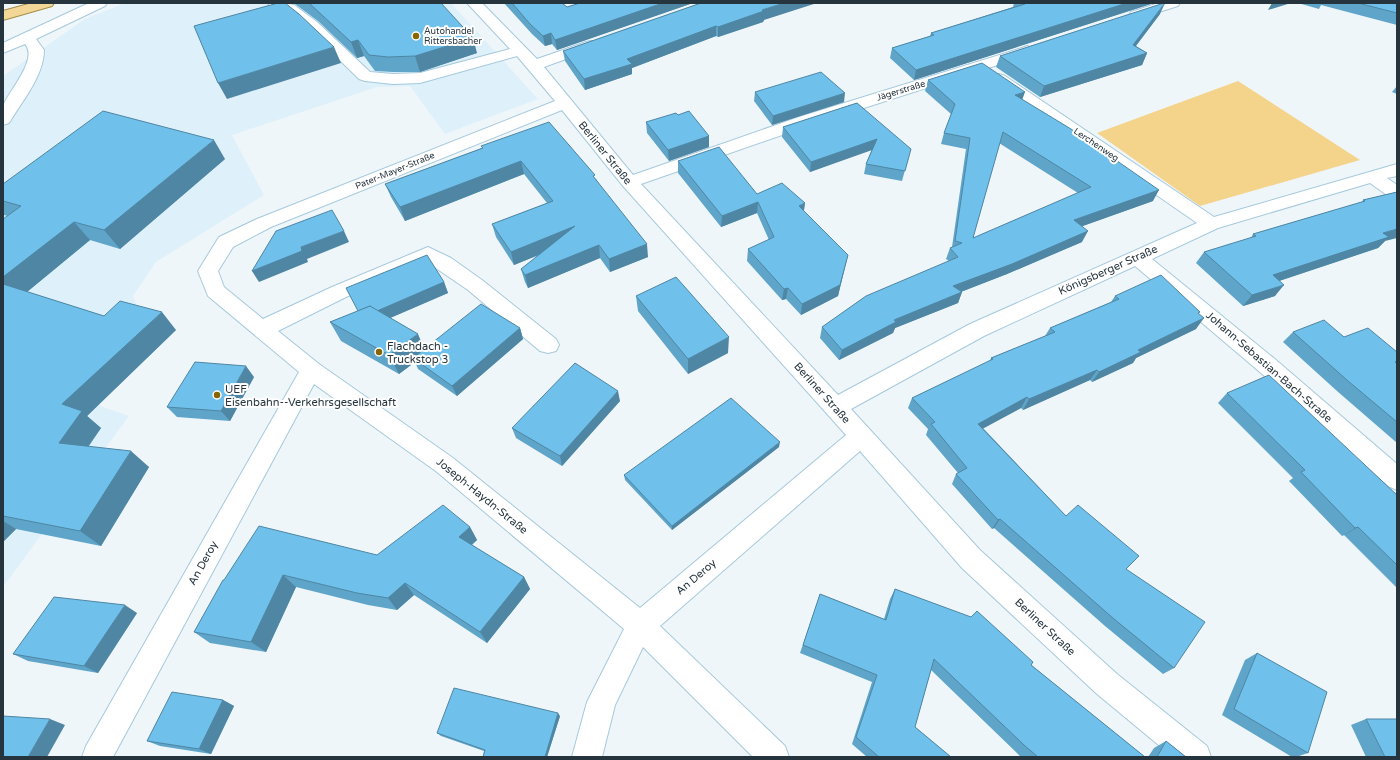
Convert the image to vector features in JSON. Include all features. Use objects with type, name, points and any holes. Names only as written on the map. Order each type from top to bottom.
[{"type":"main road","points":[[4,13],[47,3]]},
{"type":"street","points":[[3,49],[100,3]]},
{"type":"street","points":[[275,3],[277,6],[289,8],[312,25],[365,76],[393,80],[420,78],[527,58],[601,42]]},
{"type":"street","name":"Berliner Straße","points":[[474,3],[527,58],[629,182],[835,407],[860,437],[971,559],[1107,684],[1196,757]]},
{"type":"street","points":[[1121,20],[1173,3]]},
{"type":"street","points":[[3,120],[30,73],[36,58],[34,46],[26,38]]},
{"type":"street","name":"Jägerstraße","points":[[629,182],[805,121],[1040,47]]},
{"type":"street","name":"Lerchenweg","points":[[981,66],[1211,224]]},
{"type":"street","points":[[3,96],[19,92]]},
{"type":"street","name":"Pater-Mayer-Straße","points":[[226,242],[264,223],[565,103]]},
{"type":"street","name":"Königsberger Straße","points":[[835,407],[977,330],[1211,224],[1397,170]]},
{"type":"street","points":[[1373,176],[1397,194]]},
{"type":"street","name":"Joseph-Haydn-Straße","points":[[226,242],[208,271],[215,291],[311,370],[445,464],[640,625],[774,757]]},
{"type":"street","points":[[262,329],[339,292],[428,254],[445,263],[469,280],[548,345]]},
{"type":"street","name":"Johann-Sebastian-Bach-Straße","points":[[1137,257],[1236,337],[1397,479]]},
{"type":"street","name":"An Deroy","points":[[97,757],[311,370]]},
{"type":"street","name":"An Deroy","points":[[587,757],[601,702],[640,625],[860,437]]},
{"type":"shaded area","points":[[125,3],[451,3],[538,99],[445,134],[410,86],[377,87],[232,135],[264,195],[156,262],[133,296],[136,304],[49,388],[129,416],[3,587],[3,76],[85,19]]},
{"type":"shaded area","points":[[1238,81],[1360,160],[1200,206],[1097,133]]},
{"type":"building","points":[[278,3],[285,3],[299,14],[334,47],[218,83],[194,26]]},
{"type":"building","name":"Autohandel Rittersbacher","points":[[309,3],[441,3],[473,38],[415,56],[388,57],[369,55],[358,40],[351,42]]},
{"type":"building","points":[[512,3],[562,3],[567,7],[580,3],[663,3],[555,40],[551,33],[543,36],[530,24]]},
{"type":"building","points":[[701,3],[784,3],[627,59],[632,64],[584,79],[563,51]]},
{"type":"building","points":[[1024,3],[1127,3],[916,70],[892,48],[934,35],[931,33],[1025,4]]},
{"type":"building","points":[[1164,3],[1133,45],[1147,53],[1044,86],[1000,56]]},
{"type":"building","points":[[1358,3],[1397,3],[1397,13]]},
{"type":"building","points":[[982,63],[1025,92],[1015,95],[1071,129],[1159,190],[1074,220],[1088,231],[1012,264],[953,286],[962,292],[894,320],[896,322],[842,350],[822,327],[866,296],[958,257],[950,248],[962,243],[955,241],[970,138],[944,133],[955,104],[928,80]],"holes":[[[1003,132],[1091,187],[973,238]]]},
{"type":"building","points":[[821,72],[845,93],[773,116],[755,92]]},
{"type":"building","points":[[857,103],[911,149],[905,171],[866,164],[877,139],[811,162],[783,127]]},
{"type":"building","points":[[103,111],[214,140],[104,230],[74,222],[3,277],[3,219],[21,206],[3,201],[3,184]]},
{"type":"building","points":[[689,111],[709,136],[668,150],[646,122],[676,113],[678,115]]},
{"type":"building","points":[[549,122],[595,175],[593,176],[647,244],[609,259],[599,245],[525,275],[521,269],[575,226],[511,252],[492,224],[553,201],[521,161],[400,207],[385,184],[483,148],[481,146]]},
{"type":"building","points":[[719,147],[757,194],[782,183],[805,203],[799,206],[848,255],[840,285],[802,304],[788,288],[784,289],[748,249],[774,237],[758,202],[722,216],[678,161]]},
{"type":"building","points":[[1397,192],[1397,229],[1383,233],[1389,237],[1273,275],[1284,285],[1252,295],[1204,252],[1256,236],[1253,234],[1365,201],[1363,200]]},
{"type":"building","points":[[332,210],[344,231],[301,247],[302,251],[252,271],[276,231]]},
{"type":"building","points":[[427,255],[444,282],[377,311],[370,306],[358,311],[346,288]]},
{"type":"building","points":[[1161,275],[1200,312],[1198,313],[1204,318],[1138,350],[1141,352],[1099,372],[1097,370],[1029,399],[1027,397],[978,424],[1066,516],[1078,505],[1139,556],[1126,569],[1205,622],[1174,668],[1114,619],[1000,519],[998,520],[956,474],[967,468],[931,424],[935,422],[912,398],[993,359],[991,358],[1055,332],[1050,328],[1119,299],[1115,296]]},
{"type":"building","points":[[676,277],[729,337],[688,359],[636,296]]},
{"type":"building","points":[[3,284],[104,316],[120,301],[162,312],[62,404],[82,411],[59,443],[131,451],[80,531],[3,516]]},
{"type":"building","points":[[481,304],[520,328],[452,386],[413,358]]},
{"type":"building","points":[[370,306],[418,334],[389,355],[330,322]]},
{"type":"building","points":[[1324,320],[1344,337],[1368,328],[1397,352],[1397,361],[1395,362],[1397,364],[1397,422],[1293,332]]},
{"type":"building","points":[[195,362],[246,366],[221,411],[167,407]]},
{"type":"building","points":[[575,363],[618,391],[560,456],[512,428]]},
{"type":"building","points":[[1269,375],[1397,495],[1397,565],[1358,527],[1355,528],[1301,472],[1305,470],[1227,393]]},
{"type":"building","points":[[731,398],[780,442],[672,526],[624,475]]},
{"type":"building","points":[[443,505],[470,527],[459,537],[524,577],[480,632],[405,583],[388,598],[357,593],[283,575],[251,642],[194,632],[223,580],[259,526],[377,555]]},
{"type":"building","points":[[895,589],[971,617],[977,611],[1033,662],[1031,665],[1145,757],[1038,757],[934,659],[915,727],[951,757],[879,757],[856,737],[877,675],[803,645],[820,594],[886,620]]},
{"type":"building","points":[[54,597],[125,605],[84,666],[13,654]]},
{"type":"building","points":[[1257,653],[1327,692],[1308,753],[1234,709]]},
{"type":"building","points":[[454,688],[558,713],[545,757],[483,757],[485,750],[437,733]]},
{"type":"building","points":[[172,692],[223,700],[199,749],[147,741]]},
{"type":"building","points":[[3,716],[50,719],[28,757],[3,757]]},
{"type":"building","points":[[1366,719],[1397,719],[1397,757],[1385,757]]},
{"type":"building","points":[[1166,741],[1186,757],[1157,757]]},
{"type":"place","name":"Autohandel Rittersbacher","points":[[416,36]]},
{"type":"place","name":"Flachdach - Truckstop 3","points":[[379,352]]},
{"type":"place","name":"UEF Eisenbahn--Verkehrsgesellschaft","points":[[217,395]]}]
